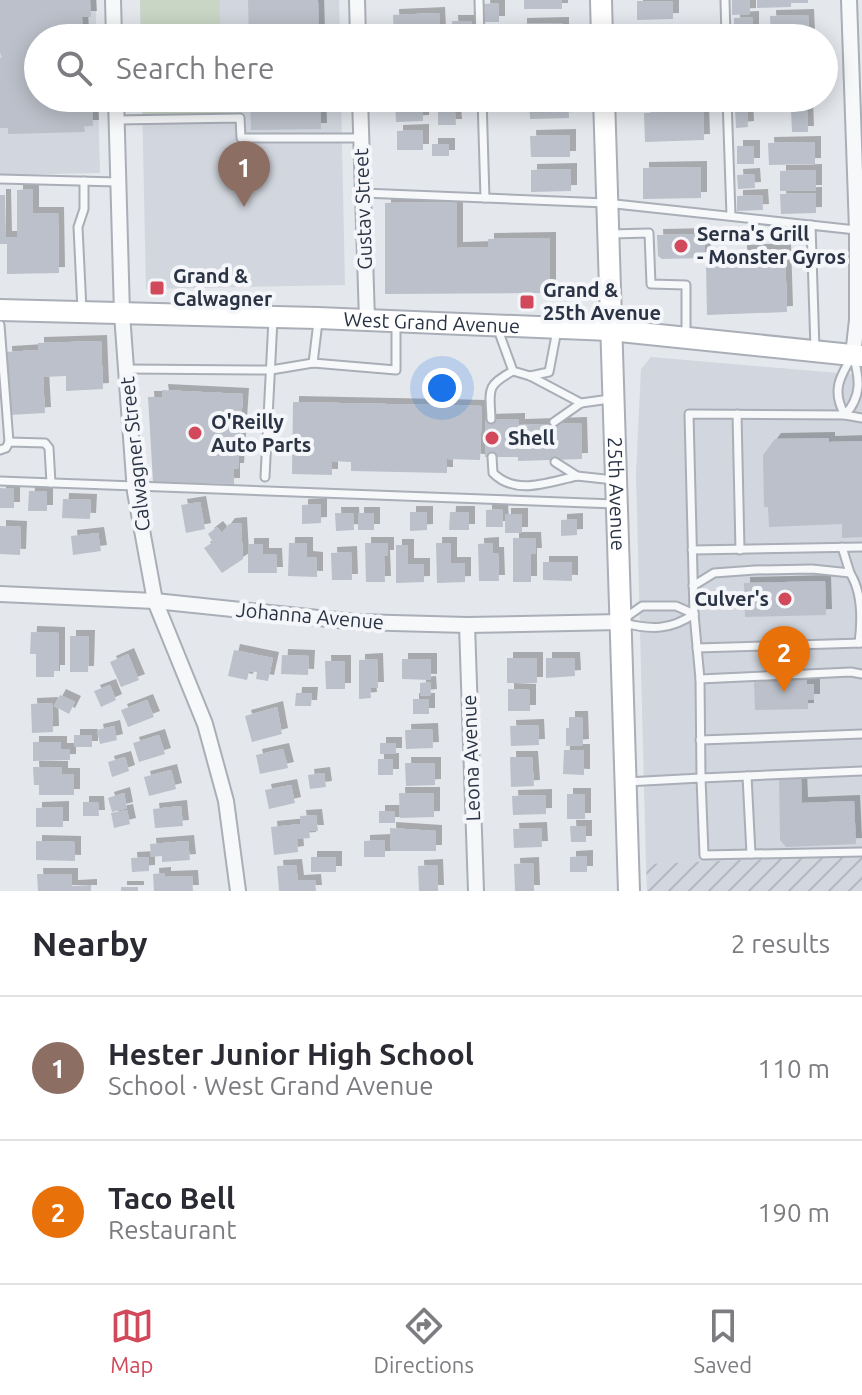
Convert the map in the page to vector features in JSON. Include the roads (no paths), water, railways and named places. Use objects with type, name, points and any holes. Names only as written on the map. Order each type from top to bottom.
[{"type":"main road","points":[[601,0],[602,24]]},
{"type":"main road","name":"25th Avenue","points":[[604,112],[629,891]]},
{"type":"main road","name":"West Grand Avenue","points":[[0,310],[318,318],[610,330],[857,355]]},
{"type":"street","points":[[113,0],[114,24]]},
{"type":"street","points":[[357,0],[358,24]]},
{"type":"street","points":[[849,0],[859,230],[857,355]]},
{"type":"street","name":"Calwagner Street","points":[[116,112],[122,314],[135,487],[155,601],[205,724],[226,801],[238,891]]},
{"type":"street","name":"Gustav Street","points":[[360,112],[367,320]]},
{"type":"street","name":"Johanna Avenue","points":[[0,594],[155,601],[357,622],[467,625],[621,622]]},
{"type":"street","name":"Leona Avenue","points":[[467,625],[476,891]]},
{"type":"lane","points":[[479,0],[480,24]]},
{"type":"lane","points":[[725,0],[726,24]]},
{"type":"lane","points":[[482,112],[485,198]]},
{"type":"lane","points":[[727,112],[731,216]]},
{"type":"lane","points":[[116,120],[240,118],[241,138],[361,138]]},
{"type":"lane","points":[[0,179],[118,182]]},
{"type":"lane","points":[[82,312],[78,227],[84,209],[84,181]]},
{"type":"lane","points":[[363,193],[606,203],[859,230]]},
{"type":"lane","points":[[811,225],[815,351]]},
{"type":"lane","points":[[607,234],[649,233],[651,284],[686,285],[686,338]]},
{"type":"lane","points":[[265,477],[273,317]]},
{"type":"lane","points":[[313,363],[318,318]]},
{"type":"lane","points":[[126,369],[271,370],[313,363],[396,370],[397,321]]},
{"type":"lane","points":[[0,325],[9,442],[6,448],[0,450]]},
{"type":"lane","points":[[497,326],[513,371]]},
{"type":"lane","points":[[530,376],[549,372],[558,328]]},
{"type":"lane","points":[[845,415],[838,403],[839,376],[857,355]]},
{"type":"lane","points":[[845,415],[855,405],[859,379],[857,355]]},
{"type":"lane","points":[[491,419],[490,390],[495,380],[513,371],[530,376],[581,403]]},
{"type":"lane","points":[[554,422],[581,403],[613,398]]},
{"type":"lane","points":[[862,418],[845,415],[689,414],[704,855],[862,852]]},
{"type":"lane","points":[[737,414],[740,550]]},
{"type":"lane","points":[[9,442],[48,445],[51,483]]},
{"type":"lane","points":[[492,457],[493,473],[502,482],[527,487],[577,476],[616,480]]},
{"type":"lane","points":[[555,462],[577,476]]},
{"type":"lane","points":[[0,481],[617,504]]},
{"type":"lane","points":[[697,648],[860,643],[862,618],[857,582],[850,573],[842,547]]},
{"type":"lane","points":[[692,550],[862,547]]},
{"type":"lane","points":[[693,586],[714,573],[812,569],[850,573]]},
{"type":"lane","points":[[621,622],[642,606],[676,606],[694,614]]},
{"type":"lane","points":[[621,622],[644,628],[678,625],[694,614]]},
{"type":"lane","points":[[700,679],[862,674]]},
{"type":"lane","points":[[700,740],[862,734]]},
{"type":"lane","points":[[626,782],[862,771]]},
{"type":"lane","points":[[747,776],[751,854]]},
{"type":"place","name":"Hester Junior High School","points":[[244,207]]},
{"type":"place","name":"Serna's Grill - Monster Gyros","points":[[681,246]]},
{"type":"place","name":"Grand & Calwagner","points":[[157,288]]},
{"type":"place","name":"Grand & 25th Avenue","points":[[527,302]]},
{"type":"place","name":"O'Reilly Auto Parts","points":[[195,433]]},
{"type":"place","name":"Shell","points":[[492,438]]},
{"type":"place","name":"Culver's","points":[[785,599]]},
{"type":"place","name":"Taco Bell","points":[[784,692]]}]
